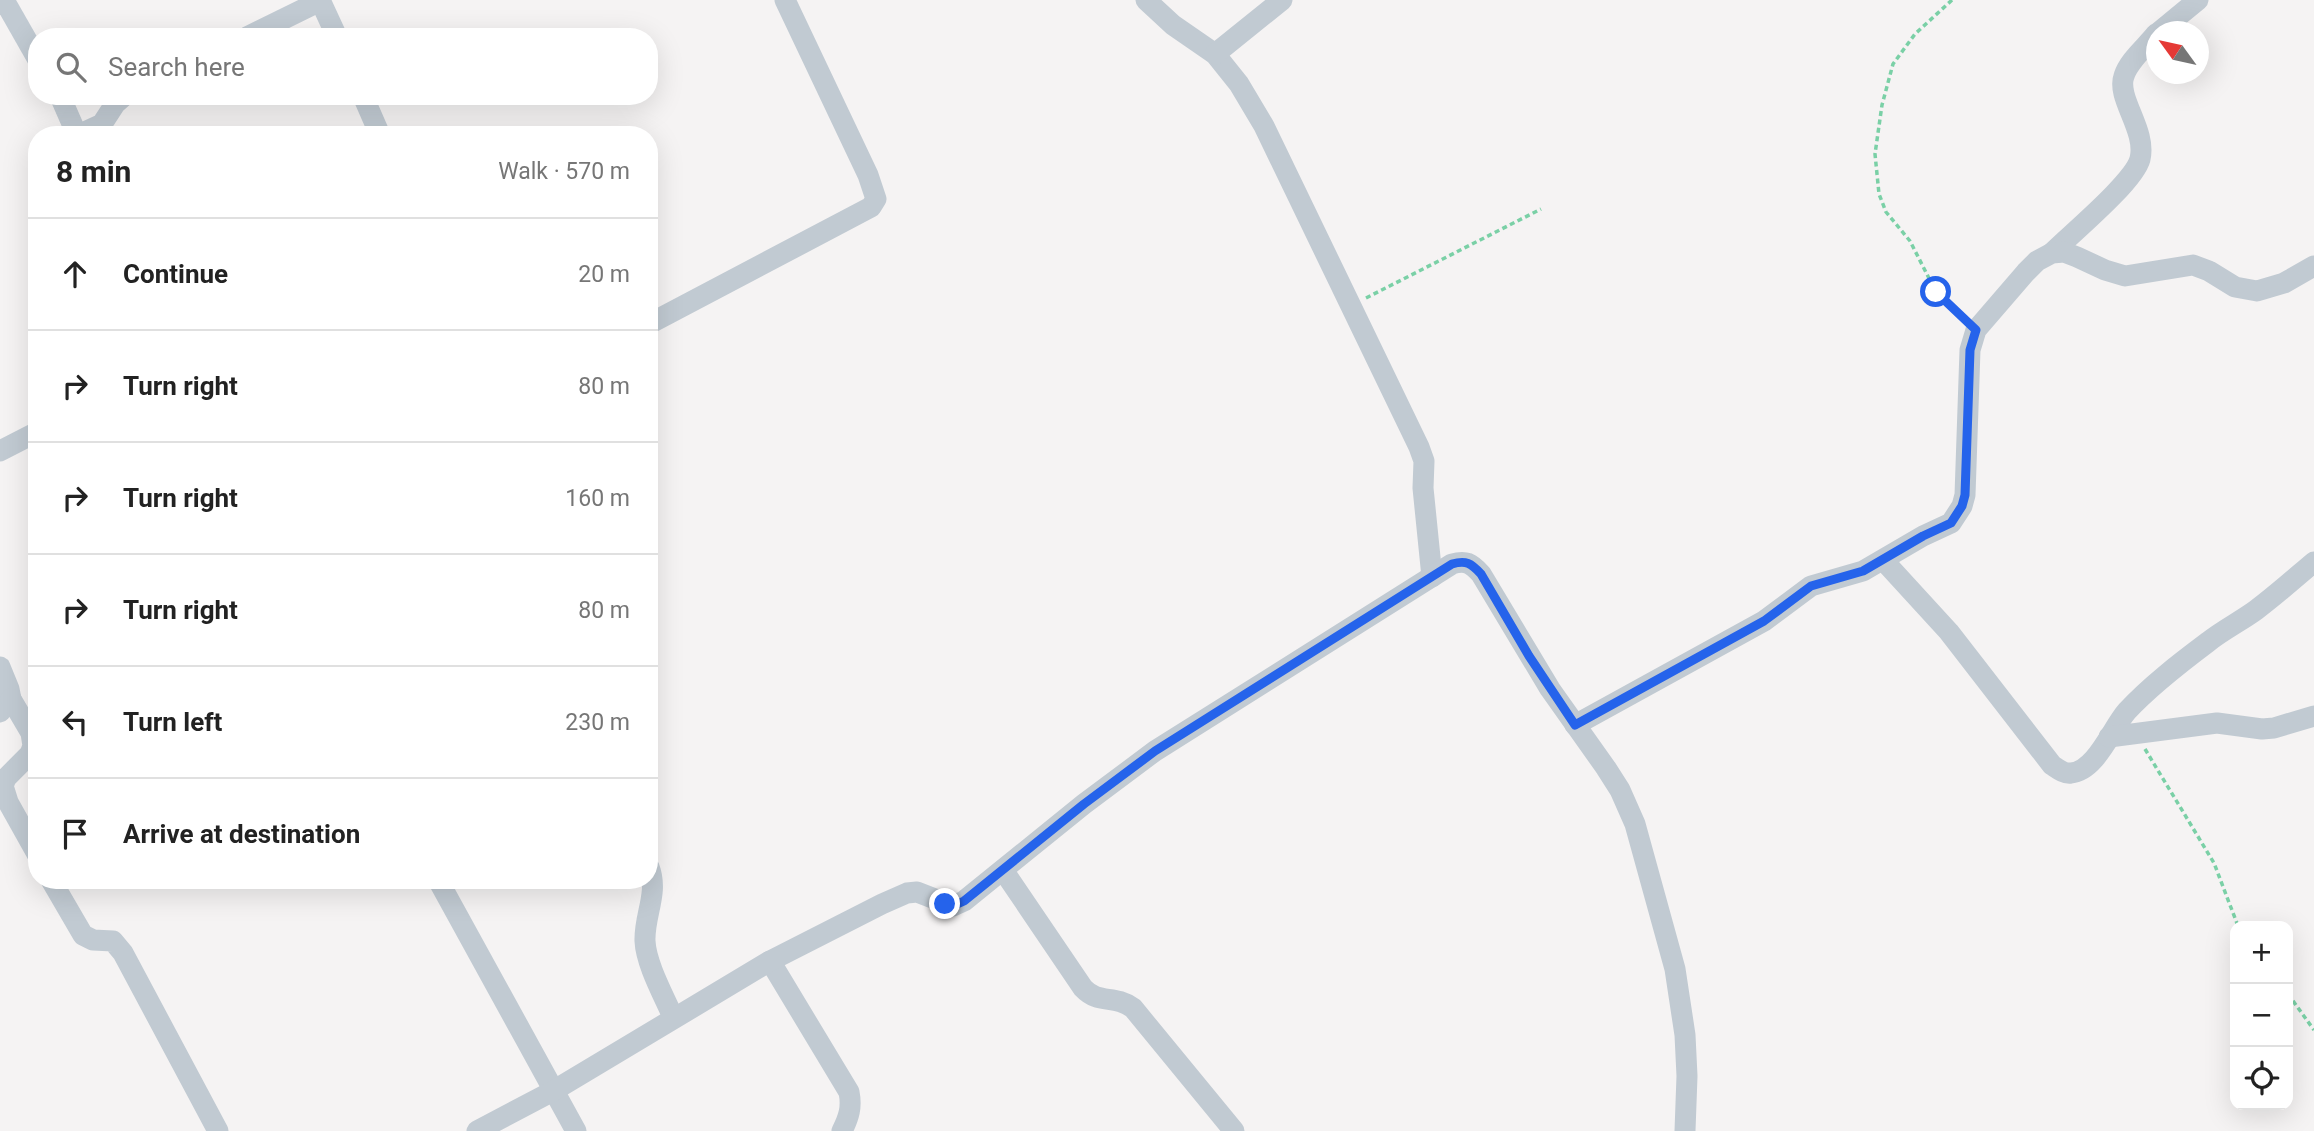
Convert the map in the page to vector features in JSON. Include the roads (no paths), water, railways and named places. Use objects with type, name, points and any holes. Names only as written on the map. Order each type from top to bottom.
[{"type":"street","points":[[4,0],[28,42]]},
{"type":"street","points":[[658,320],[871,207],[876,199],[868,175],[785,0]]},
{"type":"street","points":[[1146,0],[1173,25],[1215,54],[1251,100],[1352,305],[1423,461],[1423,488],[1432,576]]},
{"type":"street","points":[[1215,54],[1282,0]]},
{"type":"street","points":[[2173,21],[2198,0]]},
{"type":"street","points":[[265,28],[320,1],[333,28]]},
{"type":"street","points":[[1575,725],[1764,621],[1811,586],[1863,571],[1951,523],[1962,506],[1965,495],[1970,350],[1976,330],[2037,261],[2052,253],[2126,181],[2140,160],[2140,137],[2122,87],[2124,76],[2146,47]]},
{"type":"street","points":[[64,105],[74,126]]},
{"type":"street","points":[[98,126],[102,124],[114,105]]},
{"type":"street","points":[[367,105],[376,126]]},
{"type":"street","points":[[2052,253],[2064,252],[2125,276],[2193,265],[2209,271],[2235,287],[2257,291],[2284,283],[2314,266]]},
{"type":"street","points":[[0,451],[28,437]]},
{"type":"street","points":[[477,1131],[553,1091],[770,961],[907,893],[925,894],[953,906],[964,901],[1084,804],[1155,751],[1432,576],[1463,561],[1472,564],[1481,574],[1536,667],[1606,768],[1629,808],[1675,969],[1685,1035],[1685,1131]]},
{"type":"street","points":[[1884,561],[1949,632],[2052,765],[2072,774],[2102,749],[2127,711],[2165,676],[2209,641],[2254,611],[2314,562]]},
{"type":"street","points":[[0,667],[9,689],[5,706],[28,730]]},
{"type":"street","points":[[2109,737],[2217,723],[2274,729],[2314,716]]},
{"type":"street","points":[[28,756],[6,778],[4,792],[28,837]]},
{"type":"street","points":[[1003,870],[1083,988],[1096,998],[1118,999],[1133,1008],[1234,1131]]},
{"type":"street","points":[[56,889],[83,935],[89,939],[113,941],[123,953],[218,1131]]},
{"type":"street","points":[[443,889],[576,1131]]},
{"type":"street","points":[[653,889],[646,926],[646,951],[673,1017]]},
{"type":"street","points":[[770,961],[849,1092],[851,1104],[848,1120],[842,1131]]}]
